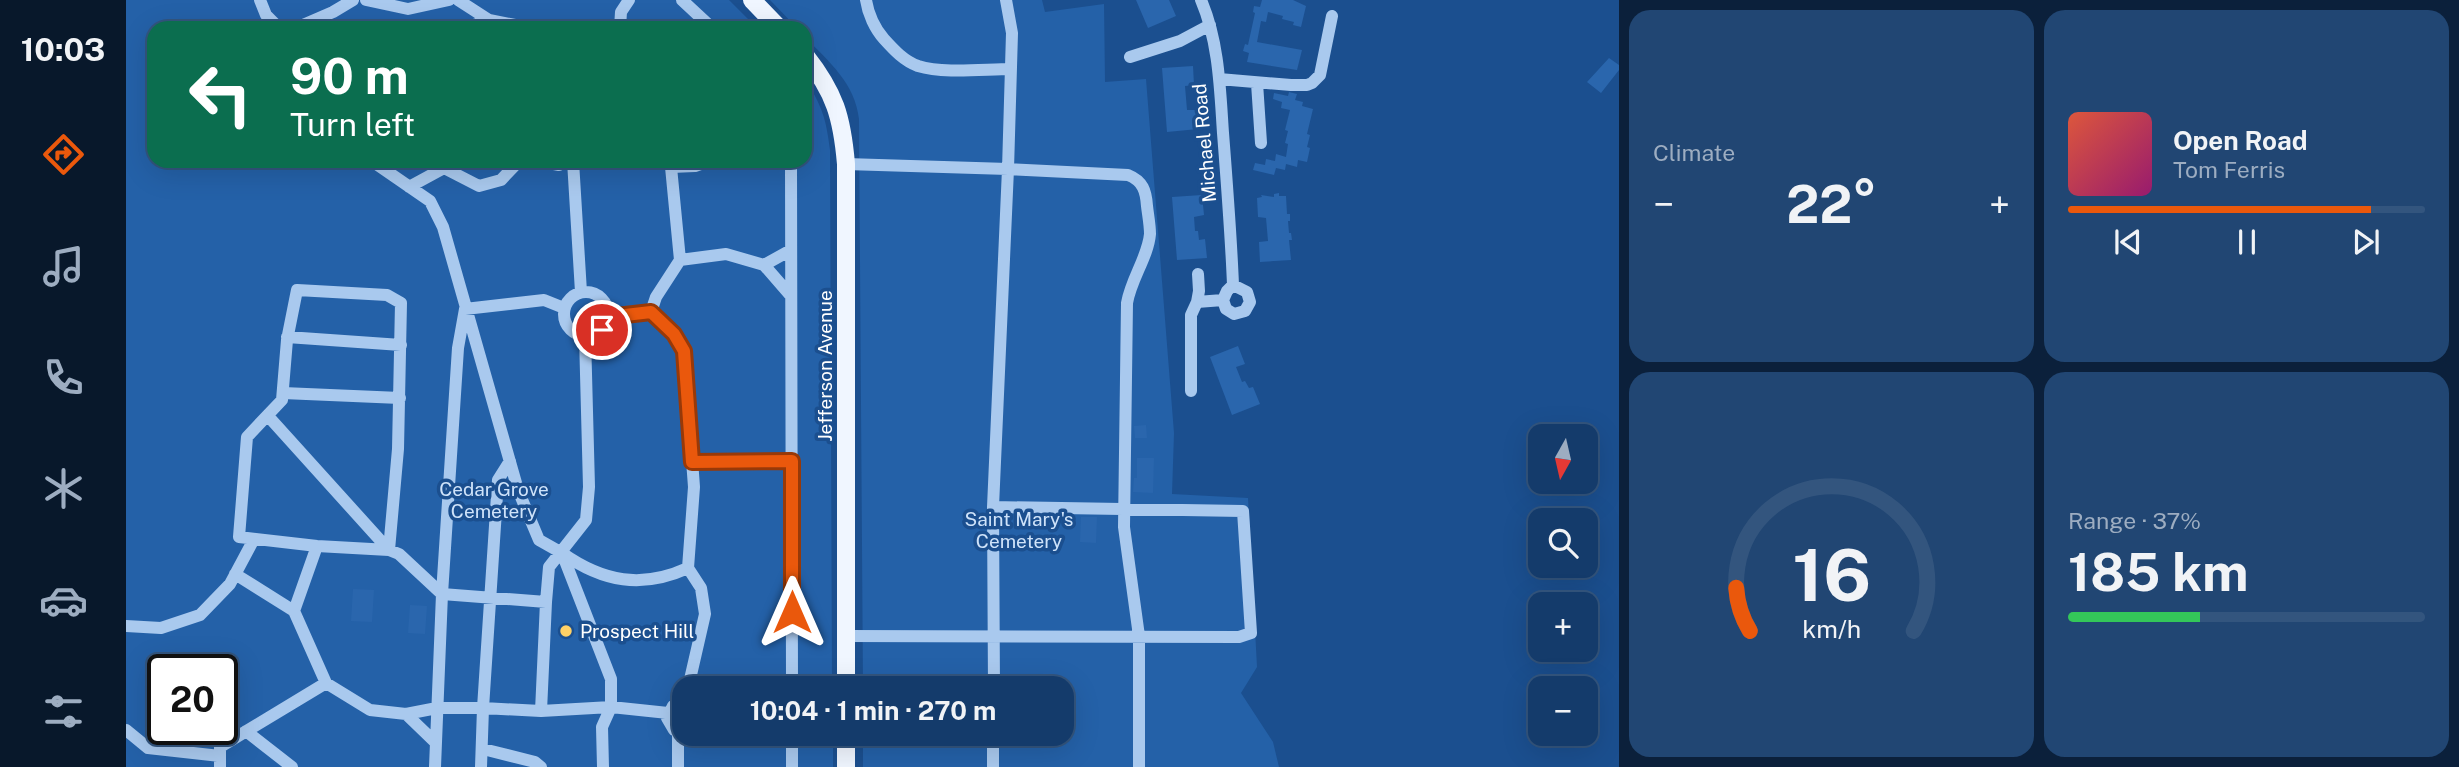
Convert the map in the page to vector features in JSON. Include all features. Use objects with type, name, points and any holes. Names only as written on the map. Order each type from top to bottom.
[{"type":"main road","points":[[752,0],[772,21]]},
{"type":"main road","name":"Jefferson Avenue","points":[[812,64],[836,104],[846,164],[846,676]]},
{"type":"main road","points":[[846,746],[846,767]]},
{"type":"street","points":[[260,0],[266,15],[272,21]]},
{"type":"street","points":[[312,21],[353,0]]},
{"type":"street","points":[[366,0],[408,9],[449,0]]},
{"type":"street","points":[[458,0],[494,21]]},
{"type":"street","points":[[620,21],[621,12],[629,0]]},
{"type":"street","points":[[682,0],[704,21]]},
{"type":"street","points":[[866,0],[867,9],[879,34],[898,55],[919,66],[1011,69]]},
{"type":"street","points":[[993,676],[993,507],[1012,33],[1006,0]]},
{"type":"street","name":"Michael Road","points":[[1205,2],[1219,79],[1233,285],[1247,292],[1250,302],[1245,310],[1234,314],[1226,309],[1223,300]]},
{"type":"street","points":[[1219,79],[1291,85],[1312,83],[1320,75],[1332,16]]},
{"type":"street","points":[[1130,57],[1180,41],[1210,25]]},
{"type":"street","points":[[1257,83],[1261,143]]},
{"type":"street","points":[[846,164],[1128,175],[1138,179],[1146,191],[1150,234],[1143,258],[1130,285],[1127,303],[1124,509],[1124,527],[1139,636],[1139,767]]},
{"type":"street","points":[[382,168],[430,201],[443,227],[518,490],[539,540],[582,567],[621,581],[666,578],[688,568]]},
{"type":"street","points":[[410,187],[437,168]]},
{"type":"street","points":[[449,168],[479,187],[501,180],[512,168]]},
{"type":"street","points":[[573,168],[581,292]]},
{"type":"street","points":[[651,312],[656,297],[680,260],[670,168]]},
{"type":"street","points":[[791,168],[792,676]]},
{"type":"street","points":[[764,265],[791,250]]},
{"type":"street","points":[[680,260],[726,254],[764,265],[791,296]]},
{"type":"street","points":[[1191,391],[1191,314],[1199,291],[1198,274]]},
{"type":"street","points":[[1197,302],[1223,300],[1233,285]]},
{"type":"street","points":[[389,550],[400,398],[401,303],[387,295],[297,290],[287,337],[282,400],[247,437],[239,537],[317,546],[389,550],[399,554],[442,594],[546,602]]},
{"type":"street","points":[[581,292],[593,293],[600,296],[608,309],[608,317],[602,330],[585,336],[569,329],[563,315],[564,308],[572,296],[581,292]]},
{"type":"street","points":[[466,309],[544,300],[564,308]]},
{"type":"street","points":[[435,767],[442,594],[458,348],[466,309]]},
{"type":"street","points":[[608,317],[651,312]]},
{"type":"street","points":[[651,312],[674,334],[684,351],[694,487],[688,568],[701,588],[705,614],[691,676]]},
{"type":"street","points":[[541,711],[549,567],[586,520],[589,487],[585,336]]},
{"type":"street","points":[[287,337],[401,345]]},
{"type":"street","points":[[283,393],[400,398]]},
{"type":"street","points":[[268,416],[389,550]]},
{"type":"street","points":[[481,767],[489,596],[498,480],[510,461]]},
{"type":"street","points":[[692,462],[792,461]]},
{"type":"street","points":[[846,636],[1239,637],[1251,633],[1243,511],[993,507]]},
{"type":"street","points":[[126,626],[160,628],[200,615],[230,584],[254,539]]},
{"type":"street","points":[[295,611],[317,546]]},
{"type":"street","points":[[562,553],[611,679],[611,707],[602,727],[603,767]]},
{"type":"street","points":[[235,573],[295,611],[326,683],[370,710],[406,714],[437,708],[541,711],[611,707],[668,713]]},
{"type":"street","points":[[126,730],[148,748],[220,761],[220,747],[326,683]]},
{"type":"street","points":[[672,707],[668,713],[668,723],[672,726]]},
{"type":"street","points":[[406,714],[436,743]]},
{"type":"street","points":[[246,731],[292,767]]},
{"type":"street","points":[[678,767],[680,746]]},
{"type":"street","points":[[792,746],[793,767]]},
{"type":"street","points":[[993,746],[993,767]]},
{"type":"street","points":[[483,749],[535,762],[541,767]]},
{"type":"green space","name":"Cedar Grove Cemetery","points":[[126,0],[729,0],[750,21],[147,21],[147,168],[812,168],[812,90],[827,129],[830,150],[832,676],[672,676],[672,746],[833,746],[833,767],[126,767]]},
{"type":"green space","name":"Saint Mary's Cemetery","points":[[770,0],[1042,0],[1045,12],[1104,4],[1105,82],[1146,79],[1174,433],[1172,494],[1248,498],[1257,667],[1241,693],[1273,742],[1279,767],[863,767],[863,746],[1074,746],[1074,676],[863,676],[859,119],[857,106],[840,74],[812,44],[812,21],[790,21]]},
{"type":"building","points":[[1136,0],[1169,0],[1176,16],[1148,28]]},
{"type":"building","points":[[1262,0],[1293,0],[1306,6],[1301,27],[1282,19],[1283,16],[1268,12],[1266,22],[1261,21],[1257,42],[1302,50],[1297,70],[1247,62],[1249,53],[1243,51],[1245,44],[1248,45],[1254,6],[1260,7]]},
{"type":"building","points":[[1609,58],[1619,65],[1619,70],[1601,93],[1587,82]]},
{"type":"building","points":[[1193,66],[1194,85],[1185,86],[1187,110],[1196,110],[1198,129],[1167,132],[1162,68]]},
{"type":"building","points":[[1289,92],[1297,94],[1295,100],[1303,102],[1302,106],[1313,109],[1307,134],[1310,135],[1307,147],[1310,148],[1307,162],[1298,160],[1297,167],[1286,164],[1285,170],[1276,168],[1274,175],[1253,170],[1255,163],[1265,165],[1266,159],[1275,161],[1276,154],[1286,157],[1288,131],[1285,130],[1290,110],[1281,108],[1282,102],[1273,99],[1274,93],[1288,96]]},
{"type":"building","points":[[1279,193],[1279,196],[1286,196],[1287,214],[1290,214],[1288,221],[1292,240],[1289,240],[1291,260],[1260,262],[1259,242],[1268,241],[1266,218],[1258,217],[1257,198],[1262,197],[1261,195],[1274,197],[1274,194]]},
{"type":"building","points":[[1202,195],[1204,215],[1194,217],[1195,231],[1198,231],[1199,240],[1205,239],[1207,258],[1177,260],[1172,197]]},
{"type":"building","points":[[1238,346],[1245,364],[1236,367],[1242,382],[1245,381],[1249,388],[1253,387],[1260,404],[1232,415],[1210,357]]},
{"type":"building","points":[[1146,425],[1147,438],[1135,438],[1134,426]]},
{"type":"building","points":[[1137,458],[1154,458],[1153,493],[1133,492],[1134,478],[1137,478]]},
{"type":"building","points":[[1081,517],[1097,517],[1096,543],[1080,542]]},
{"type":"building","points":[[353,589],[374,590],[372,622],[351,621]]},
{"type":"building","points":[[410,605],[427,606],[425,634],[408,633]]},
{"type":"place","name":"Prospect Hill","points":[[566,631]]},
{"type":"route","points":[[602,330],[608,317],[651,312],[674,334],[684,351],[692,462],[792,461],[792,612]]}]
